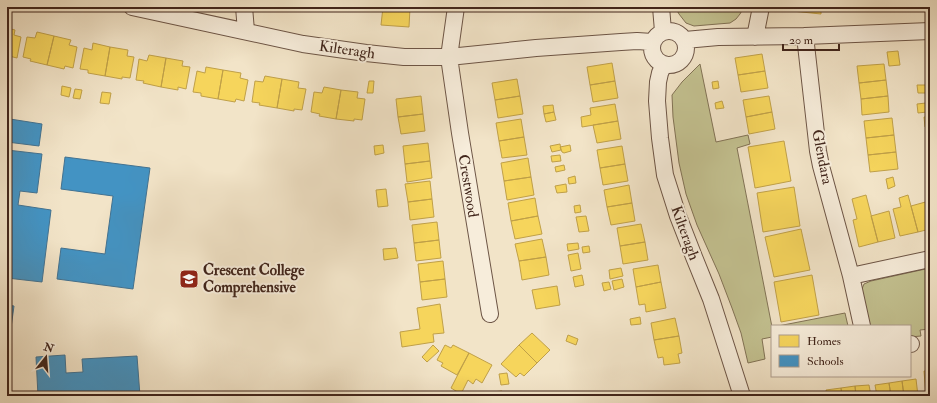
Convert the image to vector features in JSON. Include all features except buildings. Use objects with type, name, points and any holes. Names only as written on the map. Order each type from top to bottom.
[{"type":"street","name":"Kilteragh","points":[[132,7],[303,44],[404,57],[450,57],[536,48],[629,41],[657,37]]},
{"type":"street","points":[[244,7],[246,31]]},
{"type":"street","points":[[450,57],[456,7]]},
{"type":"street","points":[[657,37],[668,30],[678,33],[685,40],[686,52],[684,57],[675,64],[669,65],[659,62],[652,53],[651,48],[657,37],[661,7]]},
{"type":"street","points":[[756,37],[761,7]]},
{"type":"street","points":[[685,40],[930,31]]},
{"type":"street","name":"Glendara","points":[[805,36],[812,86],[819,157],[851,276],[862,325]]},
{"type":"street","name":"Crestwood","points":[[450,57],[454,95],[468,186],[490,314]]},
{"type":"street","name":"Kilteragh","points":[[664,64],[658,82],[657,102],[665,175],[678,216],[710,299],[742,396]]},
{"type":"street","points":[[851,276],[930,259]]},
{"type":"shaded area","points":[[675,7],[744,7],[736,19],[730,23],[694,26],[686,23]]},
{"type":"shaded area","points":[[700,64],[716,142],[748,135],[750,144],[737,148],[772,325],[771,337],[762,339],[765,359],[748,363],[741,333],[732,308],[719,274],[697,225],[686,194],[679,163],[673,117],[672,95],[682,82]]},
{"type":"shaded area","points":[[930,268],[930,329],[920,330],[921,336],[911,337],[911,325],[869,325],[862,289],[864,284],[871,281]]},
{"type":"shaded area","points":[[845,313],[848,325],[783,325]]},
{"type":"place","name":"Crescent College Comprehensive","points":[[189,279]]}]
